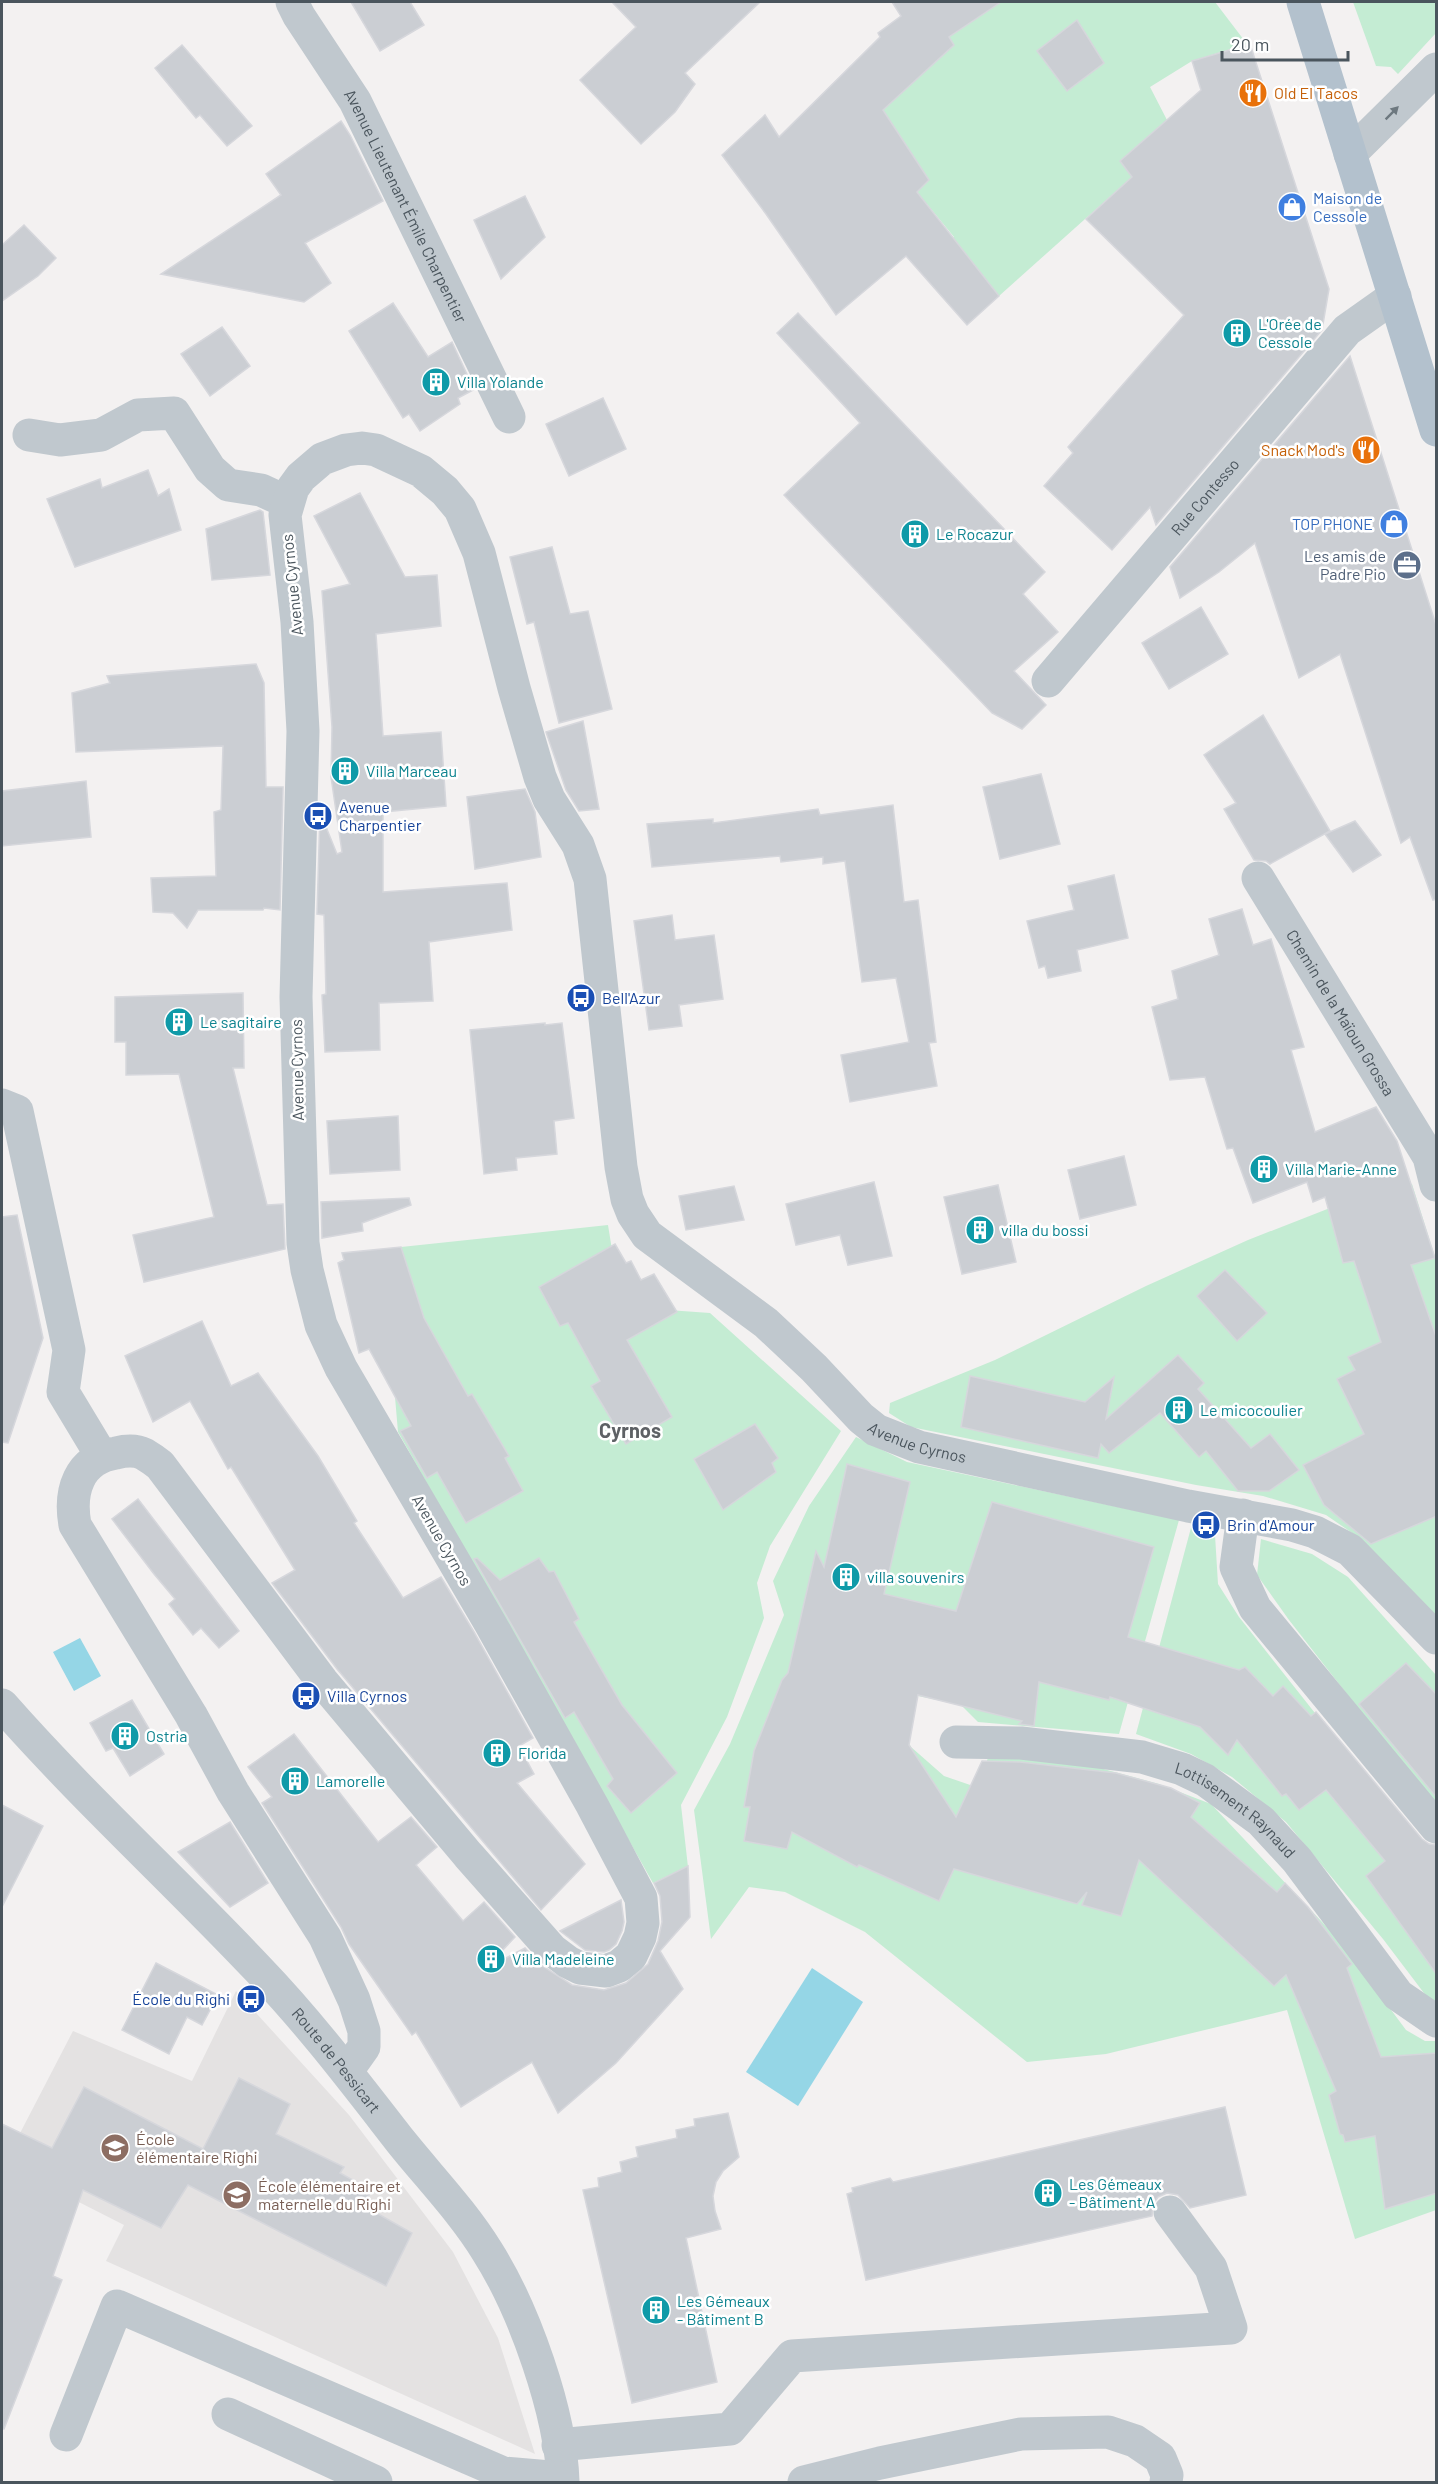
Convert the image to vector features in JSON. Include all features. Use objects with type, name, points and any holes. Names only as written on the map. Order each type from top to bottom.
[{"type":"main road","points":[[1303,2],[1435,418]]},
{"type":"street","name":"Avenue Lieutenant Émile Charpentier","points":[[292,2],[298,16],[355,101],[509,417]]},
{"type":"street","points":[[1350,154],[1437,69]]},
{"type":"street","name":"Rue Contesso","points":[[1048,681],[1347,330],[1395,296]]},
{"type":"street","points":[[29,435],[60,440],[101,435],[138,415],[174,413],[210,470],[228,485],[261,490],[287,502]]},
{"type":"street","name":"Avenue Cyrnos","points":[[101,1455],[124,1451],[142,1453],[160,1465],[322,1682],[468,1855],[552,1950],[568,1962],[592,1971],[612,1968],[631,1956],[643,1923],[640,1898],[634,1884],[490,1623],[341,1368],[321,1325],[313,1298],[303,1243],[297,1085],[297,941],[303,731],[297,622],[285,528],[287,502],[301,477],[322,459],[340,452],[362,448],[387,455],[420,471],[445,491],[460,509],[479,553],[540,777],[549,799],[578,845],[590,879],[621,1167],[630,1207],[647,1235],[758,1317],[814,1368],[861,1418],[876,1430],[919,1447],[1315,1532],[1350,1550],[1437,1638]]},
{"type":"street","name":"Chemin de la Maïoun Grossa","points":[[1258,878],[1429,1157],[1437,1185]]},
{"type":"street","points":[[2,1105],[17,1111],[69,1350],[63,1392],[101,1455],[85,1467],[76,1486],[72,1506],[75,1525],[191,1714],[233,1792],[325,1937],[354,2000],[364,2031],[364,2048],[347,2071]]},
{"type":"street","points":[[1243,1515],[1236,1568],[1255,1608],[1437,1827]]},
{"type":"street","name":"Route de Pessicart","points":[[2,1705],[260,1971],[347,2071],[417,2162],[448,2197],[486,2249],[506,2283],[542,2377],[558,2445],[563,2480]]},
{"type":"street","name":"Lottisement Raynaud","points":[[956,1742],[1021,1743],[1142,1757],[1182,1769],[1205,1780],[1261,1821],[1296,1860],[1398,1995],[1437,2021]]},
{"type":"street","points":[[558,2445],[730,2429],[792,2356],[1231,2328],[1211,2268],[1170,2212]]},
{"type":"street","points":[[66,2434],[117,2306],[503,2473],[563,2480]]},
{"type":"street","points":[[228,2414],[376,2482]]},
{"type":"street","points":[[804,2482],[880,2463],[1021,2434],[1108,2432],[1135,2441],[1160,2458],[1167,2475],[1166,2482]]},
{"type":"shaded area","name":"École élémentaire et maternelle du Righi","points":[[236,1991],[349,2115],[453,2252],[498,2338],[535,2454],[106,2261],[124,2225],[4,2164],[73,2031],[192,2081]]},
{"type":"green space","points":[[977,2],[1215,2],[1247,44],[1192,61],[1150,87],[1167,120],[1132,177],[999,296],[982,275],[949,305],[929,282],[935,253],[954,237],[927,204],[902,206],[929,180],[888,118],[875,118],[886,94],[901,93],[954,45],[949,37],[985,13]]},
{"type":"green space","points":[[1353,2],[1436,2],[1436,33],[1398,74],[1391,67],[1376,66]]},
{"type":"green space","points":[[1388,1178],[1412,1184],[1436,1260],[1436,1616],[1361,1539],[1326,1515],[1263,1496],[1196,1485],[911,1427],[889,1413],[890,1403],[995,1360],[1146,1286],[1248,1240],[1358,1197]]},
{"type":"green space","points":[[608,1225],[613,1256],[668,1310],[710,1313],[841,1431],[770,1546],[757,1583],[764,1618],[727,1717],[681,1805],[689,1876],[682,1869],[653,1883],[398,1432],[395,1397],[418,1358],[401,1247]]},
{"type":"green space","points":[[856,1437],[907,1462],[1179,1520],[1119,1734],[978,1722],[961,1705],[918,1696],[905,1707],[902,1730],[911,1747],[944,1776],[979,1788],[989,1754],[1059,1757],[1159,1784],[1211,1804],[1340,1941],[1406,2030],[1425,2041],[1436,2041],[1436,2210],[1355,2239],[1287,2010],[1106,2054],[1027,2062],[865,1932],[785,1892],[749,1887],[711,1939],[694,1810],[730,1744],[784,1615],[773,1581],[809,1506]]},
{"type":"green space","points":[[1192,1524],[1215,1535],[1218,1584],[1239,1617],[1436,1866],[1436,2003],[1430,2001],[1383,1939],[1286,1822],[1232,1777],[1191,1754],[1136,1734]]},
{"type":"green space","points":[[1261,1539],[1312,1554],[1348,1577],[1436,1675],[1436,1808],[1289,1620],[1257,1575]]},
{"type":"water","points":[[80,1638],[101,1676],[74,1691],[53,1652]]},
{"type":"water","points":[[812,1968],[863,2002],[798,2106],[746,2072]]},
{"type":"building","points":[[351,2],[410,2],[424,25],[380,51]]},
{"type":"building","points":[[612,2],[760,2],[685,73],[695,84],[675,112],[641,144],[580,80],[636,27]]},
{"type":"building","points":[[892,2],[1001,2],[949,37],[954,45],[883,110],[929,180],[917,192],[999,296],[967,325],[906,256],[836,315],[722,155],[765,115],[779,137],[880,37],[878,33],[901,16]]},
{"type":"building","points":[[1077,20],[1104,63],[1067,91],[1037,51]]},
{"type":"building","name":"L'Orée de Cessole","points":[[1250,44],[1329,289],[1322,330],[1156,525],[1150,507],[1112,550],[1044,486],[1073,453],[1068,447],[1184,315],[1086,219],[1132,177],[1120,161],[1201,90],[1192,61]]},
{"type":"building","points":[[182,45],[252,126],[227,146],[200,115],[196,118],[155,68]]},
{"type":"building","points":[[341,121],[383,201],[305,243],[331,283],[304,302],[161,274],[281,195],[266,174]]},
{"type":"building","points":[[525,196],[545,237],[501,279],[474,220]]},
{"type":"building","points":[[24,225],[56,258],[38,276],[2,301],[2,245]]},
{"type":"building","points":[[393,303],[428,357],[452,342],[472,385],[473,390],[458,398],[460,404],[420,431],[409,414],[403,418],[349,331]]},
{"type":"building","name":"Le Rocazur","points":[[798,313],[1045,572],[1023,594],[1058,632],[1014,671],[1046,705],[1022,729],[992,713],[784,495],[860,423],[777,333]]},
{"type":"building","points":[[222,327],[250,366],[210,396],[181,354]]},
{"type":"building","points":[[1350,356],[1437,628],[1437,899],[1433,900],[1410,837],[1401,843],[1340,654],[1299,678],[1255,543],[1219,572],[1180,598],[1170,567]]},
{"type":"building","points":[[603,398],[626,449],[569,476],[546,424]]},
{"type":"building","points":[[148,470],[158,496],[169,489],[181,530],[75,567],[47,499],[100,479],[102,488]]},
{"type":"building","points":[[360,493],[405,577],[437,575],[441,626],[376,634],[383,736],[441,732],[446,806],[383,812],[383,892],[507,883],[512,930],[429,942],[433,1001],[379,1003],[380,1050],[325,1052],[322,995],[326,994],[324,915],[317,914],[320,812],[337,854],[342,852],[331,777],[332,727],[322,591],[350,584],[314,516]]},
{"type":"building","points":[[260,510],[263,512],[270,575],[212,580],[206,529]]},
{"type":"building","points":[[552,547],[570,614],[588,611],[612,709],[559,723],[534,622],[527,624],[510,557]]},
{"type":"building","points":[[1201,607],[1228,654],[1169,689],[1142,643]]},
{"type":"building","points":[[256,664],[264,683],[266,787],[283,787],[280,910],[264,908],[263,910],[198,910],[187,928],[173,913],[153,912],[151,878],[216,876],[214,812],[221,810],[223,746],[76,752],[72,693],[110,683],[107,676]]},
{"type":"building","points":[[1263,715],[1330,831],[1270,864],[1266,861],[1254,860],[1224,809],[1236,803],[1204,755]]},
{"type":"building","points":[[583,721],[599,809],[579,811],[566,790],[546,732]]},
{"type":"building","points":[[1041,774],[1060,844],[1000,859],[983,787]]},
{"type":"building","points":[[86,781],[91,837],[2,846],[2,791]]},
{"type":"building","points":[[525,789],[535,812],[541,857],[475,869],[467,797]]},
{"type":"building","points":[[893,805],[904,902],[918,900],[936,1042],[929,1043],[937,1086],[850,1102],[841,1055],[909,1042],[896,978],[862,982],[845,861],[823,864],[823,857],[781,862],[780,856],[652,867],[647,824],[713,819],[713,823],[818,809],[820,815]]},
{"type":"building","points":[[1355,821],[1381,855],[1353,872],[1325,834]]},
{"type":"building","points":[[1114,875],[1128,938],[1077,950],[1081,971],[1048,978],[1045,966],[1039,968],[1027,921],[1074,910],[1068,886]]},
{"type":"building","points":[[1242,909],[1253,945],[1271,939],[1304,1047],[1291,1050],[1315,1132],[1376,1107],[1397,1141],[1435,1258],[1411,1265],[1437,1339],[1437,1516],[1371,1544],[1324,1505],[1303,1465],[1364,1434],[1337,1379],[1355,1370],[1348,1357],[1381,1342],[1354,1261],[1343,1263],[1325,1197],[1313,1202],[1307,1182],[1253,1203],[1233,1148],[1227,1149],[1205,1077],[1170,1080],[1152,1007],[1178,999],[1172,971],[1219,955],[1209,919]]},
{"type":"building","points":[[672,915],[675,940],[714,935],[723,999],[679,1005],[682,1026],[649,1030],[634,921]]},
{"type":"building","points":[[243,993],[244,1068],[233,1068],[267,1205],[283,1204],[285,1249],[144,1282],[133,1235],[214,1217],[179,1074],[126,1075],[126,1042],[115,1042],[115,997]]},
{"type":"building","points":[[545,1023],[545,1025],[562,1023],[574,1118],[554,1121],[557,1154],[516,1158],[517,1170],[484,1174],[470,1030]]},
{"type":"building","points":[[398,1116],[400,1170],[330,1174],[327,1121]]},
{"type":"building","points":[[1124,1156],[1136,1205],[1080,1219],[1068,1170]]},
{"type":"building","points":[[874,1182],[892,1256],[848,1265],[840,1235],[796,1245],[786,1204]]},
{"type":"building","name":"villa du bossi","points":[[998,1185],[1016,1262],[962,1274],[944,1197]]},
{"type":"building","points":[[734,1186],[744,1220],[686,1230],[679,1196]]},
{"type":"building","points":[[409,1198],[411,1205],[362,1223],[363,1231],[322,1238],[321,1202]]},
{"type":"building","points":[[17,1215],[43,1338],[8,1443],[2,1442],[2,1217]]},
{"type":"building","points":[[615,1244],[626,1263],[631,1261],[641,1280],[654,1274],[677,1312],[627,1340],[672,1417],[626,1444],[591,1386],[600,1381],[568,1323],[560,1326],[539,1287]]},
{"type":"building","points":[[401,1247],[424,1318],[468,1396],[472,1394],[509,1456],[505,1458],[523,1491],[466,1523],[437,1472],[427,1478],[400,1431],[411,1426],[369,1349],[359,1353],[338,1263],[344,1260],[342,1253]]},
{"type":"building","points":[[1225,1270],[1267,1313],[1237,1341],[1197,1296]]},
{"type":"building","points":[[202,1321],[231,1386],[258,1373],[318,1456],[357,1521],[354,1523],[403,1598],[441,1577],[474,1632],[533,1738],[519,1746],[534,1774],[517,1783],[585,1864],[541,1910],[337,1669],[272,1583],[295,1570],[231,1467],[228,1469],[190,1401],[153,1422],[125,1356]]},
{"type":"building","points":[[1178,1355],[1204,1383],[1198,1389],[1251,1448],[1270,1434],[1299,1470],[1269,1491],[1238,1491],[1206,1451],[1199,1457],[1160,1413],[1109,1453],[1101,1444],[1098,1458],[961,1427],[970,1376],[1085,1402],[1114,1377],[1106,1419]]},
{"type":"building","points":[[755,1424],[778,1458],[772,1463],[776,1472],[723,1510],[694,1459]]},
{"type":"building","points":[[847,1464],[910,1482],[884,1594],[956,1611],[992,1502],[1154,1547],[1128,1637],[1239,1670],[1245,1667],[1273,1696],[1283,1686],[1311,1716],[1316,1712],[1422,1839],[1429,1844],[1437,1845],[1437,1975],[1366,1876],[1385,1861],[1326,1790],[1299,1810],[1286,1794],[1282,1796],[1237,1740],[1228,1755],[1200,1727],[1110,1697],[1109,1700],[1039,1682],[1034,1726],[1019,1724],[1022,1721],[918,1695],[909,1745],[956,1817],[982,1761],[1020,1762],[1116,1773],[1171,1788],[1200,1803],[1191,1817],[1277,1892],[1285,1883],[1308,1907],[1352,1964],[1347,1968],[1381,2057],[1437,2053],[1437,2193],[1385,2209],[1375,2136],[1345,2142],[1343,2135],[1340,2134],[1329,2095],[1336,2091],[1286,1975],[1274,1986],[1139,1860],[1121,1916],[1082,1905],[1087,1892],[1077,1904],[954,1869],[939,1901],[859,1865],[857,1867],[792,1832],[787,1849],[744,1841],[750,1807],[744,1807],[754,1751],[782,1680],[788,1673],[816,1551],[824,1567]]},
{"type":"building","points":[[138,1499],[239,1631],[219,1648],[201,1628],[193,1635],[169,1604],[175,1599],[112,1519]]},
{"type":"building","points":[[477,1558],[500,1580],[539,1558],[549,1572],[554,1571],[579,1619],[574,1622],[622,1705],[677,1773],[631,1813],[607,1786],[613,1779],[574,1712],[565,1718],[474,1559]]},
{"type":"building","points":[[1406,1663],[1437,1695],[1437,1798],[1359,1704]]},
{"type":"building","name":"Ostria","points":[[132,1700],[164,1754],[130,1776],[113,1748],[106,1751],[90,1723]]},
{"type":"building","points":[[294,1734],[378,1842],[411,1817],[437,1847],[416,1865],[463,1921],[484,1902],[515,1937],[485,1969],[525,1948],[541,1965],[572,1985],[604,1990],[626,1983],[648,1964],[658,1941],[662,1922],[660,1896],[654,1883],[688,1866],[690,1917],[660,1951],[683,1989],[616,2063],[558,2113],[532,2062],[461,2107],[416,2032],[412,2035],[349,1944],[341,1927],[262,1803],[272,1797],[248,1767]]},
{"type":"building","points":[[2,1805],[43,1826],[2,1907]]},
{"type":"building","points":[[230,1822],[268,1883],[230,1907],[178,1852]]},
{"type":"building","points":[[621,1900],[624,1922],[622,1931],[616,1944],[609,1950],[604,1952],[585,1950],[560,1931]]},
{"type":"building","points":[[156,1963],[218,1995],[202,2025],[187,2017],[169,2054],[122,2030]]},
{"type":"building","points":[[239,2078],[290,2104],[276,2134],[344,2167],[340,2173],[371,2190],[364,2206],[412,2233],[386,2286],[188,2185],[161,2228],[83,2190],[53,2276],[62,2280],[4,2429],[2,2429],[2,2124],[52,2148],[84,2087],[203,2149]]},
{"type":"building","name":"Les Gémeaux - Bâtiment A","points":[[1225,2107],[1246,2195],[1190,2208],[1178,2195],[1167,2193],[1158,2197],[1153,2204],[1152,2216],[866,2280],[847,2194],[853,2192],[852,2188],[890,2178],[893,2182]]},
{"type":"building","name":"Les Gémeaux - Bâtiment B","points":[[728,2113],[739,2157],[723,2171],[716,2182],[713,2196],[721,2229],[686,2238],[717,2382],[632,2403],[583,2190],[599,2187],[598,2178],[622,2172],[620,2162],[638,2157],[636,2147],[677,2138],[676,2130],[695,2126],[694,2119]]},
{"type":"place","name":"Old El Tacos","points":[[1253,93]]},
{"type":"place","name":"Maison de Cessole","points":[[1292,207]]},
{"type":"place","name":"L'Orée de Cessole","points":[[1237,333]]},
{"type":"place","name":"Villa Yolande","points":[[436,382]]},
{"type":"place","name":"Snack Mod's","points":[[1366,450]]},
{"type":"place","name":"TOP PHONE","points":[[1394,524]]},
{"type":"place","name":"Le Rocazur","points":[[915,534]]},
{"type":"place","name":"Les amis de Padre Pio","points":[[1407,565]]},
{"type":"place","name":"Villa Marceau","points":[[345,771]]},
{"type":"place","name":"Avenue Charpentier","points":[[318,816]]},
{"type":"place","name":"Bell'Azur","points":[[581,998]]},
{"type":"place","name":"Le sagitaire","points":[[179,1022]]},
{"type":"place","name":"Villa Marie-Anne","points":[[1264,1169]]},
{"type":"place","name":"villa du bossi","points":[[980,1230]]},
{"type":"place","name":"Le micocoulier","points":[[1179,1410]]},
{"type":"place","name":"Brin d'Amour","points":[[1206,1525]]},
{"type":"place","name":"villa souvenirs","points":[[846,1577]]},
{"type":"place","name":"Villa Cyrnos","points":[[306,1696]]},
{"type":"place","name":"Ostria","points":[[125,1736]]},
{"type":"place","name":"Florida","points":[[497,1753]]},
{"type":"place","name":"Lamorelle","points":[[295,1781]]},
{"type":"place","name":"Villa Madeleine","points":[[491,1959]]},
{"type":"place","name":"École du Righi","points":[[251,1999]]},
{"type":"place","name":"École élémentaire Righi","points":[[115,2148]]},
{"type":"place","name":"Les Gémeaux - Bâtiment A","points":[[1048,2193]]},
{"type":"place","name":"École élémentaire et maternelle du Righi","points":[[237,2195]]},
{"type":"place","name":"Les Gémeaux - Bâtiment B","points":[[656,2310]]},
{"type":"district","name":"Cyrnos","points":[[630,1431]]}]
